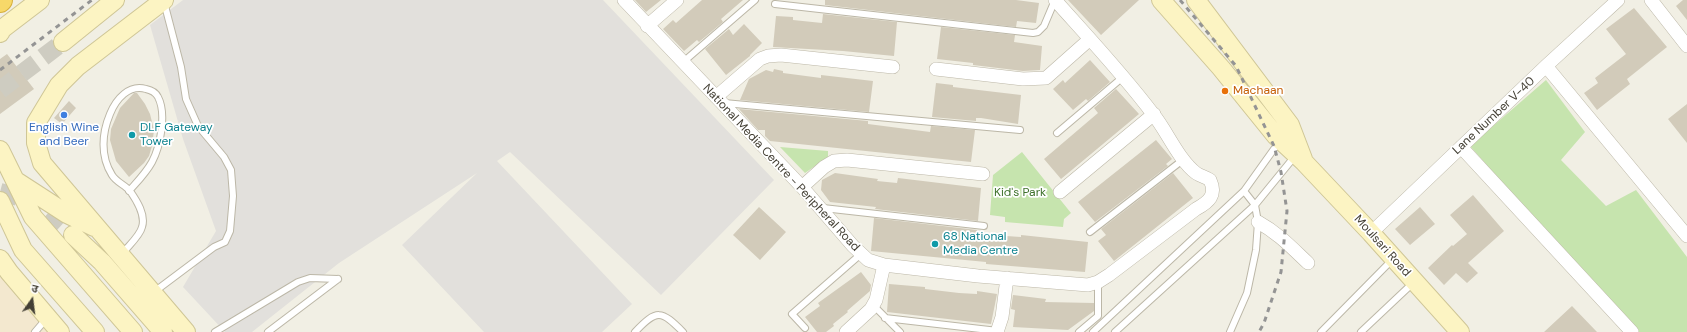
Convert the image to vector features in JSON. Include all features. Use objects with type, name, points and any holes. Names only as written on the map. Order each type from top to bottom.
[{"type":"street","points":[[0,33],[2,29],[40,0]]},
{"type":"street","points":[[62,42],[115,0]]},
{"type":"street","points":[[164,0],[78,66],[59,85],[36,123],[36,143],[42,163],[186,332]]},
{"type":"street","name":"National Media Centre - Peripheral Road","points":[[624,0],[682,63],[802,187],[868,260],[884,265],[1007,278],[1088,285],[1098,282]]},
{"type":"street","points":[[647,26],[677,0]]},
{"type":"street","points":[[1055,0],[1154,114],[1184,159],[1198,174],[1210,180],[1213,190],[1212,197],[1207,203],[1196,209],[1098,282]]},
{"type":"street","name":"Moulsari Road","points":[[1161,0],[1221,68],[1285,133]]},
{"type":"street","name":"Moulsari Road","points":[[1196,0],[1299,155],[1460,332]]},
{"type":"street","name":"Lane Number V-40","points":[[1371,233],[1546,66],[1618,0]]},
{"type":"street","points":[[1651,0],[1687,46]]},
{"type":"street","points":[[936,69],[1023,79],[1042,79],[1046,78],[1090,39]]},
{"type":"street","points":[[718,100],[760,59],[768,56],[795,56],[893,67]]},
{"type":"street","points":[[1546,66],[1687,236]]},
{"type":"street","points":[[1060,192],[1154,114]]},
{"type":"street","points":[[1461,147],[1632,332]]},
{"type":"street","points":[[0,150],[33,217],[133,332]]},
{"type":"street","points":[[802,187],[824,167],[834,161],[847,160],[983,174]]},
{"type":"street","points":[[15,181],[67,214],[99,230]]},
{"type":"street","points":[[0,201],[23,250],[95,332]]},
{"type":"street","points":[[1258,222],[1271,229],[1281,237],[1308,264]]},
{"type":"street","points":[[73,235],[102,262],[163,332]]},
{"type":"street","points":[[0,259],[9,272],[60,332]]},
{"type":"street","points":[[846,332],[873,305],[880,289],[884,265]]},
{"type":"street","points":[[997,331],[1002,317],[1007,278]]},
{"type":"lane","points":[[153,293],[214,247],[225,242],[230,232],[233,196],[231,170],[224,157],[198,126],[186,99],[164,0]]},
{"type":"lane","points":[[682,63],[755,0]]},
{"type":"lane","points":[[775,4],[1033,33],[1038,32],[1044,26],[1055,0]]},
{"type":"lane","points":[[1057,133],[1123,77]]},
{"type":"lane","points":[[121,255],[142,230],[144,221],[142,212],[130,191],[112,176],[104,155],[104,127],[114,103],[129,90],[141,87],[151,90],[158,97],[162,117],[160,141],[152,162],[130,191]]},
{"type":"lane","points":[[718,100],[1020,130]]},
{"type":"lane","points":[[1093,332],[1244,191],[1285,133]]},
{"type":"lane","points":[[1115,332],[1255,205],[1299,155]]},
{"type":"lane","points":[[1090,232],[1184,159]]},
{"type":"lane","points":[[1230,332],[1246,293],[1256,250],[1258,222],[1255,205],[1244,191]]},
{"type":"lane","points":[[821,208],[984,226]]},
{"type":"lane","points":[[805,328],[792,314],[861,254]]},
{"type":"lane","points":[[1320,332],[1394,259]]},
{"type":"lane","points":[[215,332],[298,282],[310,278],[338,279],[268,332]]},
{"type":"lane","points":[[1079,332],[1098,316],[1098,282]]},
{"type":"lane","points":[[1361,332],[1414,282]]},
{"type":"lane","points":[[873,305],[900,332]]},
{"type":"lane","points":[[635,332],[649,317],[658,314],[669,318],[683,332]]},
{"type":"lane","points":[[35,332],[48,318]]},
{"type":"lane","points":[[885,318],[997,331]]},
{"type":"shaded area","points":[[183,0],[603,0],[774,180],[661,295],[510,152],[497,161],[632,304],[602,332],[484,332],[402,245],[477,173],[339,263],[252,332],[225,332],[183,287],[216,231],[183,139],[150,25]]},
{"type":"shaded area","points":[[0,269],[55,332],[0,332]]},
{"type":"green space","points":[[1546,80],[1585,132],[1561,160],[1606,206],[1636,190],[1687,257],[1687,332],[1632,332],[1470,146]]},
{"type":"green space","points":[[780,147],[828,151],[828,157],[805,173]]},
{"type":"green space","name":"Kid's Park","points":[[1022,152],[1071,213],[1064,219],[1063,227],[1005,222],[1005,217],[990,215],[993,175]]},
{"type":"building","points":[[635,0],[661,0],[646,12]]},
{"type":"building","points":[[702,0],[743,0],[721,19],[723,22],[699,42],[697,40],[684,51],[663,29],[673,20],[676,23]]},
{"type":"building","points":[[825,0],[1016,0],[1039,3],[1036,23],[1017,21],[1016,27],[825,5]]},
{"type":"building","points":[[1068,0],[1139,0],[1101,35]]},
{"type":"building","points":[[1683,0],[1687,0],[1687,20],[1676,6]]},
{"type":"building","points":[[1634,8],[1667,47],[1627,79],[1630,84],[1597,110],[1584,93],[1598,83],[1595,78],[1626,54],[1606,29]]},
{"type":"building","points":[[823,14],[897,22],[894,56],[843,51],[773,47],[776,16],[793,17],[793,20],[822,23]]},
{"type":"building","points":[[744,24],[762,43],[750,56],[726,75],[705,49],[729,29],[733,35]]},
{"type":"building","points":[[941,27],[1015,35],[1014,42],[1042,46],[1040,70],[1023,71],[937,59]]},
{"type":"building","points":[[7,54],[34,89],[0,114],[0,59]]},
{"type":"building","points":[[1090,60],[1110,82],[1088,101],[1086,99],[1073,110],[1053,89],[1063,80],[1065,83]]},
{"type":"building","points":[[774,69],[783,71],[783,73],[821,78],[821,75],[873,81],[869,112],[740,100],[749,79],[766,70],[773,72]]},
{"type":"building","points":[[936,83],[953,85],[953,87],[1021,95],[1018,124],[981,118],[976,118],[976,121],[932,117]]},
{"type":"building","points":[[1116,89],[1139,114],[1061,179],[1044,159],[1098,113],[1094,108]]},
{"type":"building","name":"DLF Gateway Tower","points":[[134,93],[137,93],[145,104],[150,114],[154,130],[149,156],[144,163],[129,177],[116,161],[110,140],[111,129],[120,108]]},
{"type":"building","points":[[69,101],[76,108],[62,124],[54,118]]},
{"type":"building","points":[[1687,104],[1687,143],[1668,119]]},
{"type":"building","points":[[739,109],[868,121],[868,124],[930,132],[931,126],[975,130],[971,162],[770,141],[765,136],[765,130],[758,130]]},
{"type":"building","points":[[1156,140],[1172,159],[1166,164],[1168,166],[1095,222],[1078,202]]},
{"type":"building","points":[[835,173],[878,179],[877,181],[897,183],[898,178],[981,188],[978,221],[875,209],[876,207],[830,202],[821,190],[822,180]]},
{"type":"building","points":[[1173,173],[1193,198],[1114,261],[1098,241],[1106,235],[1101,229]]},
{"type":"building","points":[[1473,195],[1504,231],[1468,263],[1478,273],[1467,283],[1456,273],[1444,285],[1428,268],[1452,245],[1453,246],[1467,234],[1450,215]]},
{"type":"building","points":[[759,207],[786,232],[760,260],[733,235]]},
{"type":"building","points":[[1420,207],[1435,224],[1410,245],[1395,229]]},
{"type":"building","points":[[874,218],[977,230],[976,234],[1021,237],[1021,235],[1088,242],[1085,272],[986,264],[986,262],[871,251]]},
{"type":"building","points":[[861,272],[871,285],[870,291],[833,324],[834,326],[826,332],[817,332],[805,317],[820,306],[818,303]]},
{"type":"building","points":[[889,284],[925,287],[925,289],[959,293],[977,294],[977,291],[997,294],[991,324],[887,312]]},
{"type":"building","points":[[1013,295],[1046,299],[1045,302],[1094,303],[1094,311],[1068,330],[1013,327],[1015,310],[1011,309]]},
{"type":"building","points":[[1572,306],[1597,332],[1544,332]]},
{"type":"tunnel","points":[[0,90],[63,42]]},
{"type":"tunnel","points":[[0,192],[37,202],[73,235]]},
{"type":"railway","points":[[0,70],[92,0]]},
{"type":"railway","points":[[1180,0],[1236,66],[1274,146],[1281,172],[1287,211],[1281,272],[1264,323],[1259,332]]},
{"type":"place","name":"Machaan","points":[[1225,91]]},
{"type":"place","name":"English Wine and Beer","points":[[64,115]]},
{"type":"place","name":"DLF Gateway Tower","points":[[132,135]]},
{"type":"place","name":"68 National Media Centre","points":[[935,244]]}]
